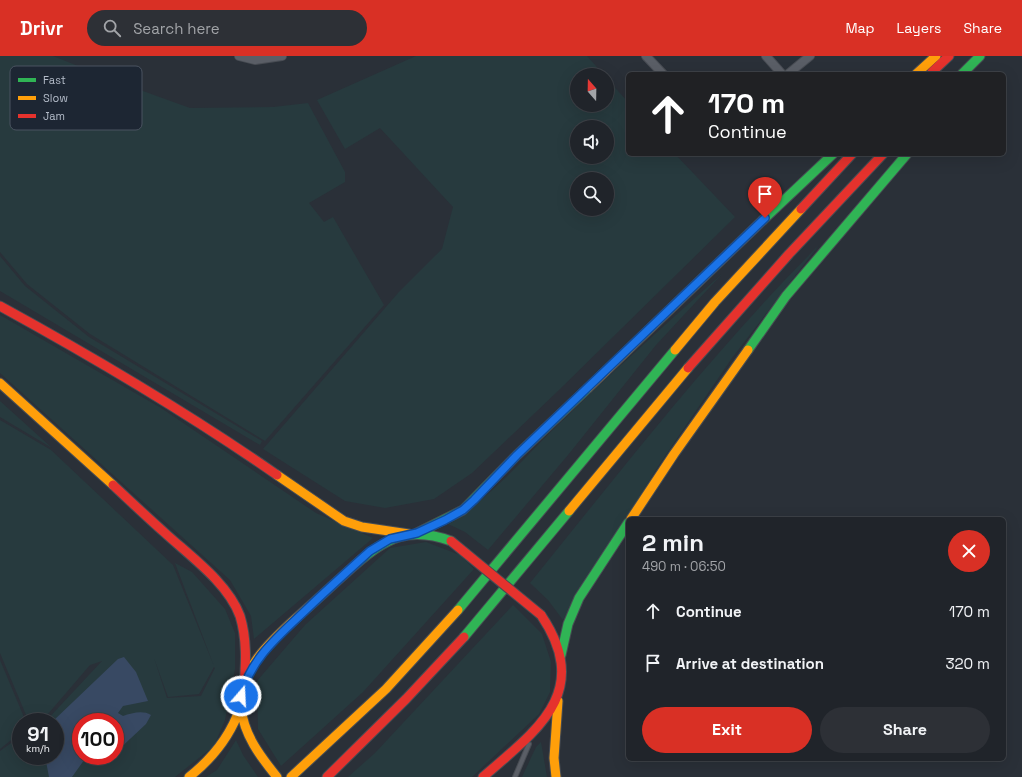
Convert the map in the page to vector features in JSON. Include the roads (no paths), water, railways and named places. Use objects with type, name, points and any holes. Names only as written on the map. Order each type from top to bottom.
[{"type":"highway","points":[[918,72],[936,56]]},
{"type":"highway","points":[[932,72],[949,56]]},
{"type":"highway","points":[[964,72],[980,56]]},
{"type":"highway","points":[[978,72],[990,57]]},
{"type":"highway","points":[[244,686],[251,669],[265,649],[364,556],[382,542],[413,534],[454,515],[474,500],[517,455],[831,156]]},
{"type":"highway","points":[[291,777],[386,689],[453,616],[715,302],[850,156]]},
{"type":"highway","points":[[327,777],[403,704],[447,656],[483,615],[694,361],[819,221],[881,156]]},
{"type":"highway","points":[[632,517],[674,454],[786,296],[905,156]]},
{"type":"highway","points":[[0,306],[82,352],[240,449],[344,521],[362,527],[438,536],[451,541],[541,615],[554,636],[560,658],[561,677],[554,758],[556,777]]},
{"type":"highway","points":[[0,383],[91,464],[197,563],[229,596],[235,606],[242,625],[245,661],[244,686],[241,705],[230,734],[220,750],[190,777]]},
{"type":"highway","points":[[560,658],[568,624],[576,603],[626,526]]},
{"type":"highway","points":[[483,777],[533,733],[548,715],[559,688]]},
{"type":"highway","points":[[241,705],[244,725],[253,747],[277,777]]},
{"type":"street","points":[[239,56],[255,60],[282,56]]},
{"type":"street","points":[[646,56],[661,72]]},
{"type":"street","points":[[766,56],[780,72]]},
{"type":"street","points":[[790,72],[810,56]]},
{"type":"lane","points":[[515,777],[533,733]]},
{"type":"water","points":[[124,657],[136,672],[148,701],[123,706],[118,713],[72,713],[72,765],[81,765],[72,777],[49,777],[47,765],[64,765],[64,713],[61,713],[118,659]]},
{"type":"water","points":[[137,712],[148,713],[151,715],[146,724],[124,745],[124,716]]}]
